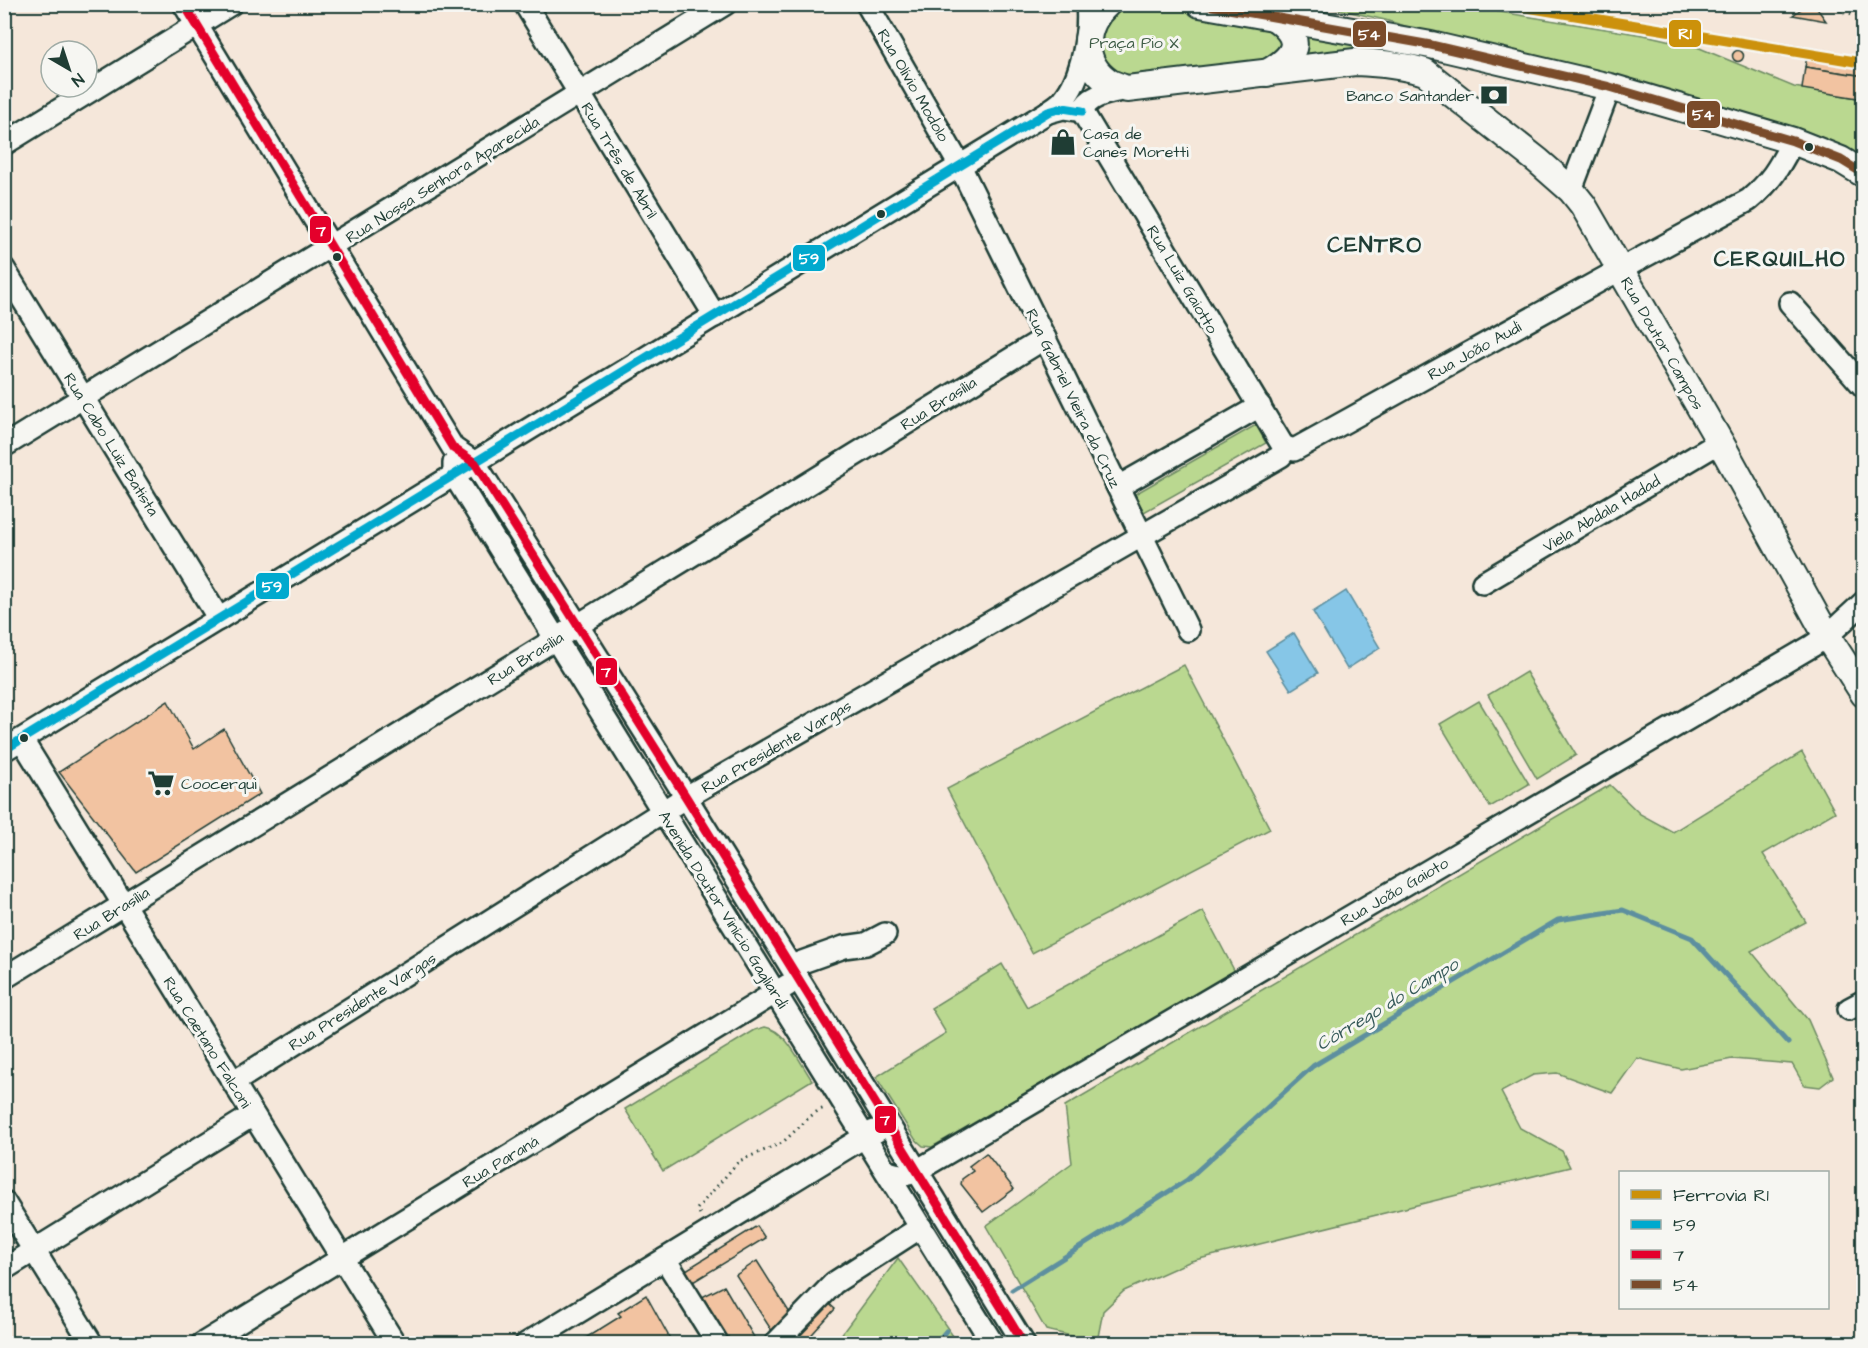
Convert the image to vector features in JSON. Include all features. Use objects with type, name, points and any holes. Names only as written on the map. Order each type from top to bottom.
[{"type":"main road","points":[[1107,4],[1097,13],[1086,43],[1091,62],[1099,74],[1110,83],[1127,89],[1267,73],[1287,59],[1292,53],[1294,44],[1292,35],[1274,9]]},
{"type":"main road","points":[[1200,4],[1274,9],[1610,87],[1793,141],[1840,160],[1863,174]]},
{"type":"main road","name":"Rua Doutor Campos","points":[[1267,73],[1355,62],[1388,63],[1425,72],[1538,160],[1571,190],[1583,205],[1621,269],[1827,636],[1863,694]]},
{"type":"street","points":[[184,4],[453,448],[475,463]]},
{"type":"street","points":[[4,144],[231,4]]},
{"type":"street","name":"Rua Três de Abril","points":[[525,4],[715,316]]},
{"type":"street","name":"Rua Nossa Senhora Aparecida","points":[[4,446],[725,4]]},
{"type":"street","name":"Rua Olívio Modolo","points":[[867,4],[960,166]]},
{"type":"street","points":[[13,745],[1048,112],[1062,101],[1077,74],[1086,43],[1086,4]]},
{"type":"street","points":[[1571,190],[1610,87]]},
{"type":"street","points":[[1048,112],[1063,108],[1082,111],[1086,103],[1098,96],[1127,89]]},
{"type":"street","name":"Rua Luiz Gaiotto","points":[[1082,111],[1283,446]]},
{"type":"street","name":"Rua João Audi","points":[[1283,446],[1294,450],[1749,200],[1767,186],[1793,141]]},
{"type":"street","name":"Rua Gabriel Vieira da Cruz","points":[[960,166],[1188,630]]},
{"type":"street","name":"Rua Cabo Luiz Batista","points":[[4,269],[219,619]]},
{"type":"street","points":[[1790,303],[1863,387]]},
{"type":"street","name":"Rua Brasília","points":[[4,978],[1045,338]]},
{"type":"street","points":[[1118,487],[1260,406]]},
{"type":"street","name":"Viela Abdala Hadad","points":[[1483,583],[1720,442]]},
{"type":"street","points":[[1142,536],[1281,456],[1284,452],[1283,446]]},
{"type":"street","points":[[453,448],[454,475]]},
{"type":"street","name":"Avenida Doutor Vinício Gagliardi","points":[[475,463],[687,797],[1024,1344]]},
{"type":"street","name":"Avenida Doutor Vinício Gagliardi","points":[[454,475],[993,1344]]},
{"type":"street","name":"Rua Presidente Vargas","points":[[234,1082],[687,797],[1142,536]]},
{"type":"street","name":"Rua João Gaioto","points":[[918,1170],[1827,636],[1863,602]]},
{"type":"street","name":"Rua Caetano Falconi","points":[[13,745],[124,905],[395,1344]]},
{"type":"street","name":"Rua Paraná","points":[[202,1344],[775,992],[795,972],[844,947],[866,944],[885,934]]},
{"type":"street","points":[[4,1269],[254,1114]]},
{"type":"street","points":[[526,1344],[874,1131],[885,1131],[896,1135]]},
{"type":"street","points":[[886,1171],[898,1176],[908,1176],[918,1170]]},
{"type":"street","points":[[4,1202],[92,1344]]},
{"type":"street","points":[[775,1344],[834,1283],[921,1227]]},
{"type":"street","points":[[665,1259],[718,1344]]},
{"type":"path","points":[[1841,4],[1839,12],[1863,16]]},
{"type":"path","points":[[1850,4],[1863,7]]},
{"type":"path","points":[[710,1231],[697,1209],[732,1167],[747,1156],[782,1143],[819,1110],[842,1100]]},
{"type":"green space","name":"Praça Pio X","points":[[1158,4],[1433,55],[1429,72],[1128,80],[1108,70],[1095,38],[1114,7]]},
{"type":"green space","points":[[1320,5],[1457,5],[1649,36],[1697,47],[1794,87],[1863,99],[1863,164],[1385,20]]},
{"type":"green space","points":[[1256,425],[1266,443],[1144,512],[1135,494]]},
{"type":"green space","points":[[1184,665],[1270,829],[1032,953],[947,789]]},
{"type":"green space","points":[[1526,672],[1576,755],[1537,779],[1488,695]]},
{"type":"green space","points":[[1479,701],[1529,784],[1490,807],[1440,724]]},
{"type":"green space","points":[[1802,752],[1835,812],[1763,854],[1806,922],[1751,951],[1808,1020],[1833,1077],[1820,1087],[1804,1085],[1792,1064],[1732,1059],[1681,1069],[1637,1058],[1612,1093],[1557,1073],[1533,1075],[1501,1092],[1520,1128],[1562,1151],[1570,1167],[1191,1261],[1124,1291],[1103,1311],[1097,1342],[1046,1330],[986,1226],[1072,1163],[1065,1106],[1610,785],[1640,814],[1673,832]]},
{"type":"green space","points":[[1203,911],[1235,972],[932,1147],[923,1146],[915,1139],[876,1077],[946,1033],[931,1008],[1002,964],[1027,1007]]},
{"type":"green space","points":[[765,1027],[780,1034],[812,1080],[663,1171],[625,1109],[755,1030]]},
{"type":"green space","points":[[898,1258],[958,1343],[835,1343]]},
{"type":"water","points":[[1346,591],[1380,648],[1347,669],[1313,612]]},
{"type":"water","points":[[1294,633],[1318,673],[1291,690],[1266,651]]},
{"type":"building","points":[[1808,4],[1814,4],[1826,21],[1793,15]]},
{"type":"building","points":[[1738,50],[1744,56],[1738,62],[1732,56]]},
{"type":"building","points":[[1807,57],[1864,67],[1864,76],[1805,67]]},
{"type":"building","points":[[1805,67],[1864,76],[1864,99],[1802,89]]},
{"type":"building","name":"Coocerqui","points":[[168,701],[194,749],[224,729],[260,794],[136,872],[59,772]]},
{"type":"building","points":[[986,1153],[1014,1189],[983,1212],[961,1184],[962,1179],[973,1171],[969,1166]]},
{"type":"building","points":[[757,1226],[765,1238],[693,1282],[686,1270]]},
{"type":"building","points":[[757,1261],[793,1318],[772,1331],[736,1275]]},
{"type":"building","points":[[724,1286],[758,1344],[729,1344],[702,1297]]},
{"type":"building","points":[[646,1295],[673,1344],[576,1344],[621,1316],[618,1313]]},
{"type":"building","points":[[825,1300],[835,1309],[803,1344],[783,1344]]},
{"type":"waterway","name":"Córrego do Campo","points":[[1012,1290],[1187,1180],[1313,1066],[1558,920],[1623,910],[1692,938],[1788,1043]]},
{"type":"waterway","name":"Córrego do Campo","points":[[935,1344],[946,1331]]},
{"type":"rail line","name":"R1","points":[[1506,4],[1864,63]]},
{"type":"transit line","name":"7","points":[[184,4],[453,448],[475,463],[686,797],[1024,1344]]},
{"type":"transit line","name":"54","points":[[1200,4],[1431,45],[1610,87],[1793,141],[1841,160],[1864,174]]},
{"type":"transit line","name":"59","points":[[4,750],[1048,112],[1063,108],[1082,111]]},
{"type":"place","name":"Banco Santander","points":[[1494,95]]},
{"type":"place","name":"Casa de Canes Moretti","points":[[1063,142]]},
{"type":"place","name":"Coocerqui","points":[[161,783]]},
{"type":"district","name":"CENTRO","points":[[1375,244]]},
{"type":"district","name":"CERQUILHO","points":[[1780,258]]}]
